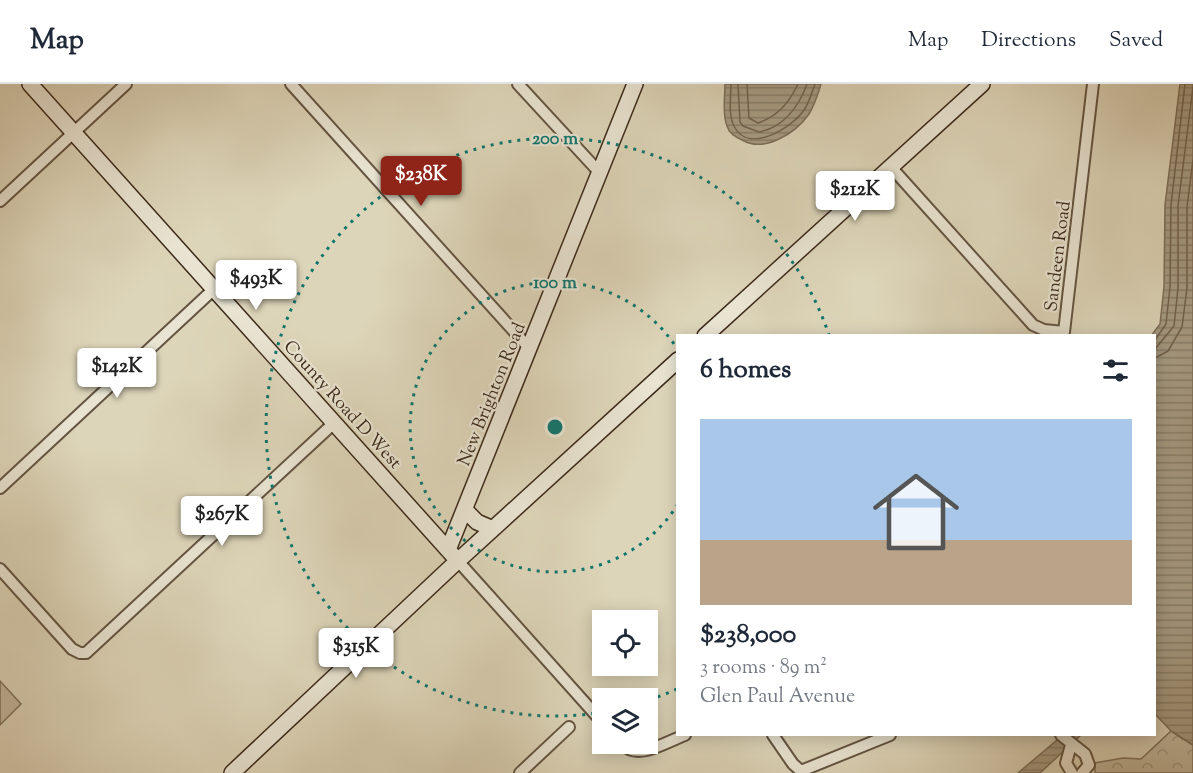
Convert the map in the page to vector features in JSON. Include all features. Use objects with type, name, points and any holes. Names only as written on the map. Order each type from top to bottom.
[{"type":"street","name":"County Road D West","points":[[30,84],[592,711]]},
{"type":"street","points":[[0,201],[126,84]]},
{"type":"street","points":[[291,84],[530,349]]},
{"type":"street","points":[[518,84],[600,173]]},
{"type":"street","name":"New Brighton Road","points":[[453,556],[465,510],[635,84]]},
{"type":"street","points":[[707,334],[982,84]]},
{"type":"street","name":"Sandeen Road","points":[[891,167],[1033,325],[1044,330],[1064,332],[1093,84]]},
{"type":"street","points":[[0,488],[214,289]]},
{"type":"street","points":[[232,773],[453,556],[493,529],[676,362]]},
{"type":"street","points":[[0,569],[72,649],[80,653],[91,650],[334,423]]},
{"type":"street","points":[[465,510],[477,522],[493,529]]},
{"type":"street","points":[[520,773],[569,727]]},
{"type":"street","points":[[658,745],[682,736]]},
{"type":"street","points":[[775,736],[793,764],[801,771],[888,736]]},
{"type":"street","points":[[1062,736],[1071,745],[1081,750],[1089,761],[1088,768],[1083,773]]},
{"type":"street","points":[[1071,745],[1066,763],[1072,773]]},
{"type":"green space","points":[[0,681],[21,704],[0,725]]},
{"type":"green space","points":[[1171,731],[1193,745],[1193,773],[1095,773],[1095,763],[1123,758],[1141,759]]},
{"type":"water","points":[[725,84],[821,84],[813,107],[796,128],[780,139],[752,144],[741,140],[728,129],[724,111]]},
{"type":"water","points":[[1180,84],[1193,84],[1193,745],[1171,731],[1156,715],[1156,334],[1152,334],[1160,324],[1164,287],[1165,205]]},
{"type":"water","points":[[1062,736],[1080,736],[1040,773],[1018,773]]}]
